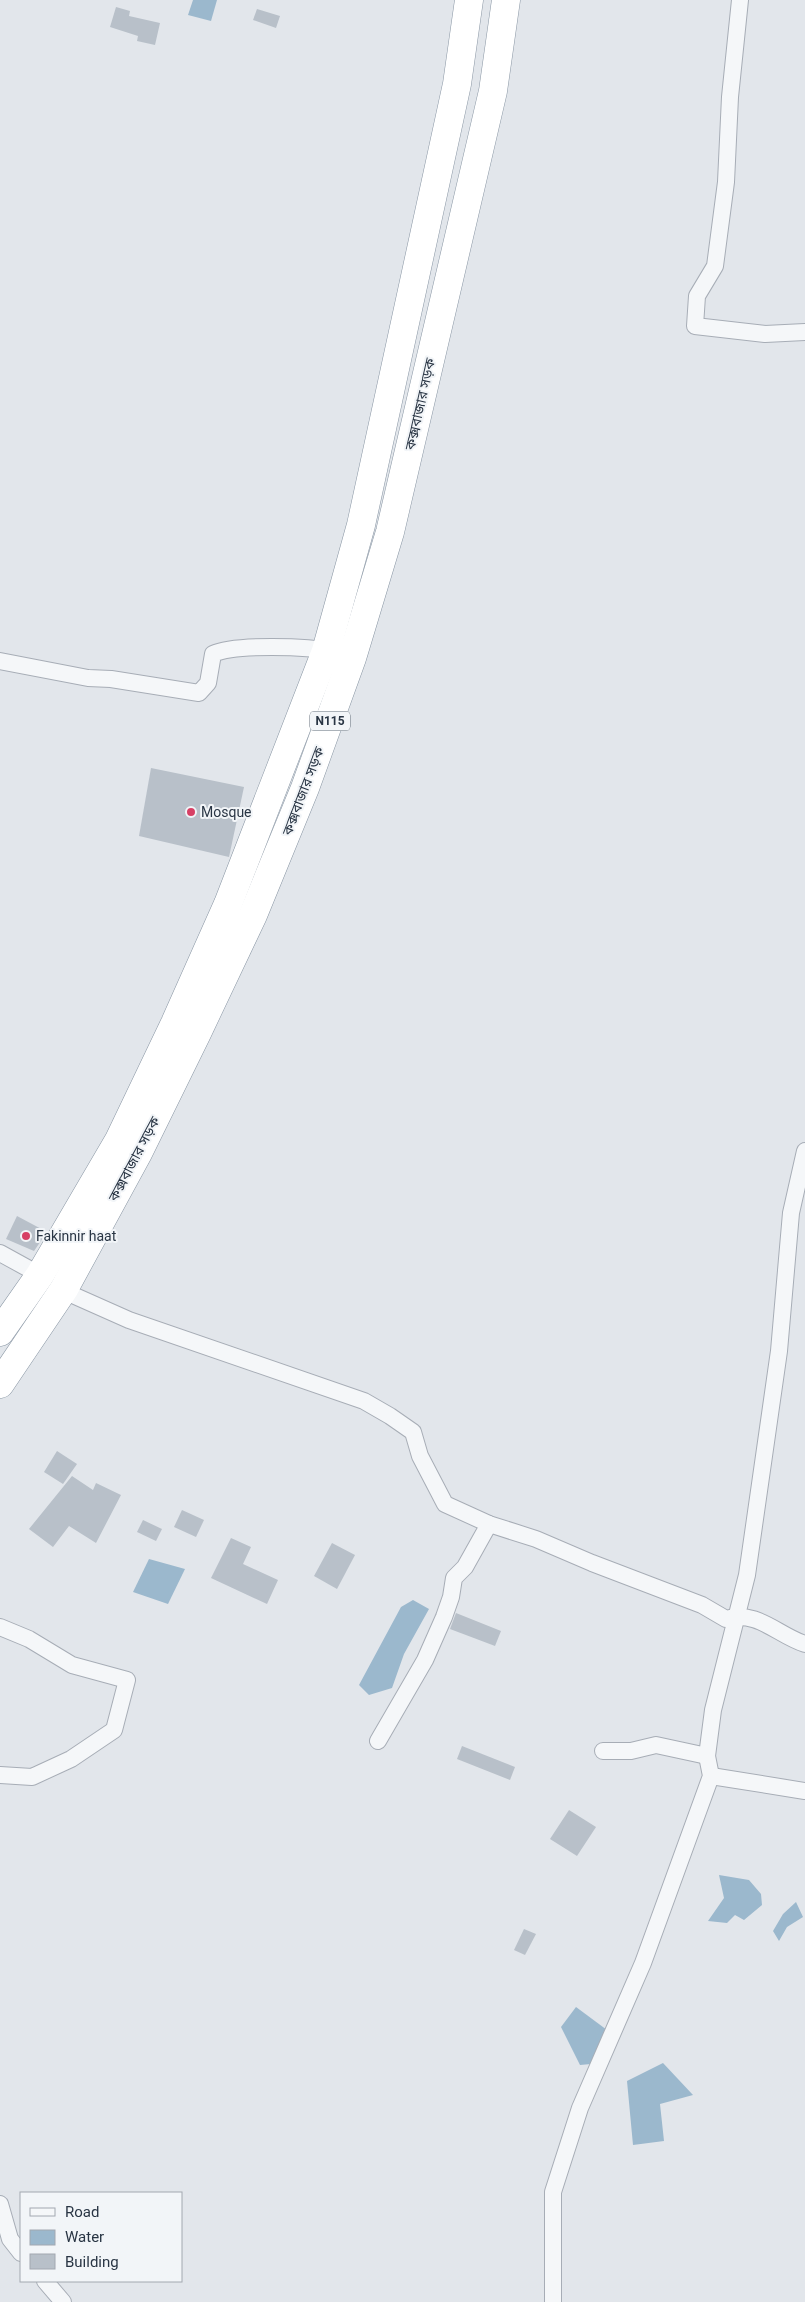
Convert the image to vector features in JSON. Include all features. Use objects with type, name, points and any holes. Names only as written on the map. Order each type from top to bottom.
[{"type":"highway","name":"কক্সবাজার সড়ক","points":[[0,1332],[40,1275],[118,1140],[175,1023],[228,904],[326,650],[361,525],[458,84],[469,0]]},
{"type":"highway","name":"কক্সবাজার সড়ক","points":[[0,1384],[64,1289],[142,1145],[253,915],[305,788],[352,658],[390,532],[493,91],[506,0]]},
{"type":"street","points":[[740,0],[730,97],[726,182],[715,266],[696,296],[695,326],[765,334],[805,332]]},
{"type":"street","points":[[0,660],[88,678],[111,679],[200,693],[208,683],[213,654],[222,650],[266,648],[326,650],[352,658]]},
{"type":"street","points":[[553,2302],[552,2192],[580,2108],[643,1963],[711,1776],[707,1756],[713,1710],[748,1575],[779,1351],[791,1213],[805,1151]]},
{"type":"street","points":[[0,1252],[40,1275]]},
{"type":"street","points":[[64,1289],[75,1296],[129,1320],[364,1401],[413,1432],[420,1456],[445,1504],[490,1524],[536,1539],[592,1563],[702,1605],[726,1619],[739,1615],[752,1617],[805,1644]]},
{"type":"street","points":[[378,1741],[425,1660],[451,1598],[454,1578],[465,1567],[490,1524]]},
{"type":"street","points":[[0,1626],[29,1639],[72,1665],[127,1680],[114,1730],[72,1759],[32,1777],[0,1775]]},
{"type":"street","points":[[603,1751],[631,1751],[656,1745],[707,1756]]},
{"type":"street","points":[[711,1776],[805,1791]]},
{"type":"street","points":[[0,2204],[10,2239],[20,2252]]},
{"type":"street","points":[[46,2282],[63,2302]]},
{"type":"water","points":[[193,0],[217,0],[211,21],[188,15]]},
{"type":"water","points":[[149,1559],[185,1569],[168,1604],[133,1592]]},
{"type":"water","points":[[413,1600],[429,1609],[404,1654],[392,1688],[369,1695],[359,1685],[401,1607]]},
{"type":"water","points":[[719,1875],[749,1880],[761,1894],[762,1905],[744,1920],[735,1915],[727,1923],[708,1921],[724,1898]]},
{"type":"water","points":[[796,1902],[803,1917],[787,1927],[779,1941],[773,1931],[783,1914]]},
{"type":"water","points":[[576,2007],[607,2030],[591,2064],[580,2065],[561,2027]]},
{"type":"water","points":[[663,2063],[693,2095],[660,2104],[664,2141],[633,2145],[627,2081]]},
{"type":"building","points":[[116,7],[130,11],[129,16],[160,23],[155,45],[137,41],[138,36],[110,27]]},
{"type":"building","points":[[257,9],[280,16],[276,28],[253,20]]},
{"type":"building","name":"Mosque","points":[[151,768],[244,787],[229,857],[139,836]]},
{"type":"building","name":"Fakinnir haat","points":[[17,1216],[47,1232],[34,1251],[6,1239]]},
{"type":"building","points":[[57,1451],[77,1464],[63,1484],[44,1472]]},
{"type":"building","points":[[72,1476],[93,1490],[96,1483],[121,1495],[96,1543],[69,1526],[53,1547],[29,1529]]},
{"type":"building","points":[[182,1510],[204,1520],[196,1537],[174,1527]]},
{"type":"building","points":[[143,1520],[162,1529],[156,1541],[137,1532]]},
{"type":"building","points":[[231,1538],[251,1547],[243,1564],[278,1580],[267,1604],[211,1578]]},
{"type":"building","points":[[332,1543],[355,1555],[337,1589],[314,1576]]},
{"type":"building","points":[[456,1613],[501,1631],[495,1646],[450,1629]]},
{"type":"building","points":[[462,1746],[515,1767],[510,1780],[457,1759]]},
{"type":"building","points":[[569,1810],[596,1827],[577,1856],[550,1839]]},
{"type":"building","points":[[524,1929],[536,1934],[525,1955],[514,1950]]},
{"type":"place","name":"Mosque","points":[[191,812]]},
{"type":"place","name":"Fakinnir haat","points":[[26,1236]]}]
